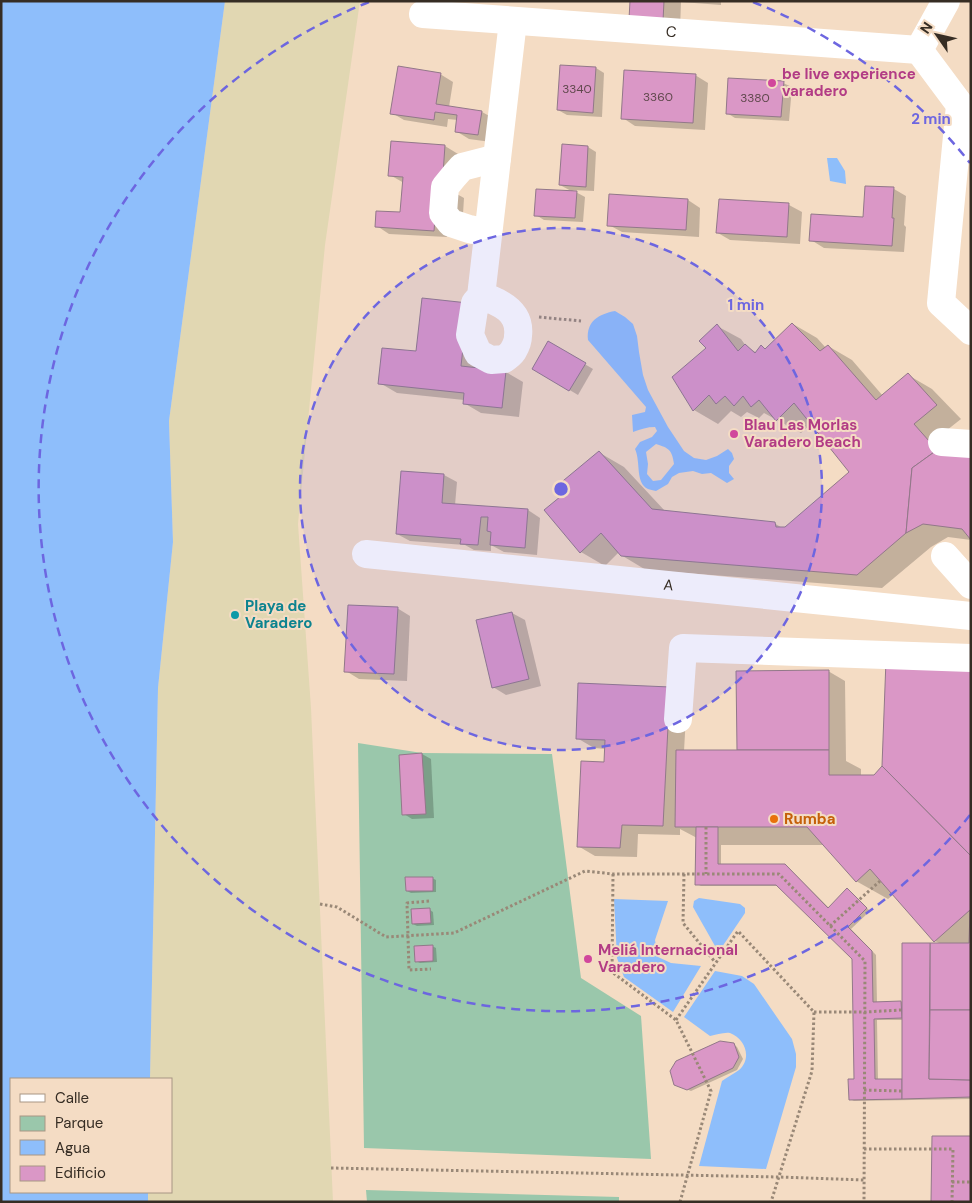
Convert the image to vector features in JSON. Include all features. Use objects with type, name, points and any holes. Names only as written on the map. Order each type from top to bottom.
[{"type":"street","points":[[946,1],[919,50],[960,105],[940,304],[971,331]]},
{"type":"street","name":"C","points":[[423,14],[919,50]]},
{"type":"street","points":[[481,296],[494,300],[507,308],[516,319],[519,329],[518,343],[504,360],[491,360],[478,353],[470,335],[475,303],[481,296],[513,21]]},
{"type":"street","points":[[488,233],[451,223],[443,213],[445,187],[462,167],[497,158]]},
{"type":"street","points":[[942,442],[971,444]]},
{"type":"street","name":"A","points":[[366,554],[971,616]]},
{"type":"street","points":[[945,556],[971,585]]},
{"type":"street","points":[[678,719],[682,648],[971,658]]},
{"type":"path","points":[[516,319],[537,316],[582,321]]},
{"type":"path","points":[[706,827],[706,874]]},
{"type":"path","points":[[320,904],[337,907],[386,937],[454,933],[585,871],[613,874],[779,874],[865,961],[864,1202]]},
{"type":"path","points":[[613,874],[612,972],[676,1020],[711,1091],[680,1202]]},
{"type":"path","points":[[684,874],[683,923],[715,962]]},
{"type":"path","points":[[830,926],[880,881]]},
{"type":"path","points":[[429,901],[407,902],[409,970],[431,970]]},
{"type":"path","points":[[676,1020],[738,931],[814,1012],[812,1071],[771,1202]]},
{"type":"path","points":[[814,1012],[901,1010]]},
{"type":"path","points":[[864,1090],[902,1090]]},
{"type":"path","points":[[864,1149],[953,1149],[952,1202]]},
{"type":"path","points":[[331,1168],[864,1180]]},
{"type":"path","points":[[952,1182],[971,1182]]},
{"type":"green space","points":[[358,743],[422,753],[552,754],[581,978],[641,1016],[651,1159],[364,1148]]},
{"type":"green space","points":[[366,1190],[619,1197],[619,1202],[367,1202]]},
{"type":"sand","name":"Playa de Varadero","points":[[225,1],[360,1],[325,245],[298,524],[311,708],[333,1202],[148,1202],[148,1193],[172,1193],[172,1078],[150,1078],[158,688],[173,542],[169,421]]},
{"type":"water","points":[[1,1],[225,1],[169,421],[173,542],[158,688],[150,1078],[10,1078],[10,1193],[148,1193],[148,1202],[1,1202]]},
{"type":"water","points":[[827,158],[837,158],[845,171],[846,184],[830,181]]},
{"type":"water","points":[[615,311],[633,324],[637,336],[643,375],[648,390],[668,427],[684,451],[694,458],[706,460],[728,449],[734,459],[729,466],[729,473],[734,479],[727,483],[711,473],[702,474],[693,471],[679,473],[672,477],[668,484],[656,491],[644,486],[641,482],[635,449],[640,442],[652,437],[657,431],[655,427],[652,427],[633,432],[632,415],[645,412],[646,407],[588,340],[591,323],[599,316]],"holes":[[[656,444],[667,448],[671,453],[674,464],[661,480],[653,481],[647,474],[646,452]]]},
{"type":"water","points":[[699,898],[740,904],[745,908],[745,913],[722,947],[718,948],[715,946],[693,907],[694,901]]},
{"type":"water","points":[[614,899],[668,901],[655,940],[658,957],[671,963],[701,966],[673,1012],[624,977],[617,958]]},
{"type":"water","points":[[715,971],[742,976],[754,984],[792,1039],[796,1054],[796,1067],[766,1169],[699,1166],[722,1081],[739,1070],[743,1065],[746,1055],[743,1044],[736,1036],[730,1033],[723,1033],[710,1036],[684,1017]]},
{"type":"building","points":[[630,1],[664,1],[663,21],[629,19]]},
{"type":"building","points":[[560,65],[596,67],[593,113],[557,110]]},
{"type":"building","points":[[398,66],[441,73],[436,104],[482,111],[478,135],[455,132],[457,115],[435,112],[434,120],[390,114]]},
{"type":"building","points":[[624,70],[696,74],[693,123],[621,119]]},
{"type":"building","points":[[728,78],[784,81],[781,117],[726,114]]},
{"type":"building","points":[[391,141],[445,145],[442,189],[436,206],[434,231],[375,227],[376,211],[400,212],[403,177],[388,176]]},
{"type":"building","points":[[562,144],[588,146],[586,187],[559,185]]},
{"type":"building","points":[[865,186],[894,187],[892,246],[809,241],[811,214],[863,217]]},
{"type":"building","points":[[536,189],[577,191],[575,218],[534,216]]},
{"type":"building","points":[[609,194],[688,199],[686,230],[607,226]]},
{"type":"building","points":[[719,199],[789,203],[787,237],[716,233]]},
{"type":"building","points":[[422,298],[468,303],[461,366],[506,371],[502,408],[463,404],[464,393],[378,384],[382,348],[416,351]]},
{"type":"building","points":[[792,323],[820,351],[828,345],[876,400],[908,373],[937,405],[914,424],[937,450],[912,468],[906,533],[857,575],[621,556],[601,533],[580,553],[544,510],[566,492],[558,485],[599,451],[652,509],[775,522],[776,527],[785,527],[849,472],[794,403],[776,421],[759,400],[751,407],[743,396],[734,406],[725,396],[716,404],[709,395],[693,411],[672,377],[706,348],[699,341],[717,324],[738,351],[745,344],[755,353],[761,345],[765,349]]},
{"type":"building","points":[[548,341],[586,363],[569,391],[532,369]]},
{"type":"building","points":[[937,450],[971,454],[971,540],[962,529],[923,524],[906,533],[912,468]]},
{"type":"building","points":[[401,471],[444,474],[442,503],[528,509],[525,548],[490,545],[491,532],[487,531],[488,517],[481,517],[478,545],[460,544],[461,539],[396,534]]},
{"type":"building","points":[[348,605],[398,607],[394,674],[344,672]]},
{"type":"building","points":[[512,612],[529,679],[492,688],[476,620]]},
{"type":"building","points":[[886,660],[971,662],[971,856],[882,766]]},
{"type":"building","points":[[829,670],[829,750],[737,750],[736,671]]},
{"type":"building","points":[[578,683],[670,687],[663,826],[622,825],[620,848],[577,847],[581,761],[604,762],[605,740],[576,739]]},
{"type":"building","points":[[676,750],[829,750],[829,775],[874,775],[882,766],[971,856],[971,1010],[930,1010],[930,943],[969,943],[970,910],[934,942],[870,869],[856,882],[807,827],[675,827]]},
{"type":"building","points":[[422,753],[426,814],[402,815],[399,755]]},
{"type":"building","points":[[696,827],[718,827],[718,864],[785,864],[828,908],[847,888],[867,908],[848,927],[872,951],[873,1002],[901,1001],[902,1018],[874,1019],[875,1079],[902,1079],[902,1099],[849,1100],[848,1079],[854,1079],[852,959],[776,885],[695,885]]},
{"type":"building","points":[[405,877],[433,877],[433,891],[406,891]]},
{"type":"building","points":[[430,908],[431,923],[412,924],[411,909]]},
{"type":"building","points":[[902,943],[930,943],[929,1079],[971,1080],[971,1097],[902,1099]]},
{"type":"building","points":[[433,945],[433,961],[415,962],[414,946]]},
{"type":"building","points":[[930,1010],[971,1010],[971,1080],[929,1079]]},
{"type":"building","points":[[720,1041],[734,1043],[739,1057],[733,1068],[687,1090],[674,1085],[670,1071],[676,1061]]},
{"type":"building","points":[[932,1136],[971,1136],[971,1202],[931,1202]]},
{"type":"place","name":"be live experience varadero","points":[[772,83]]},
{"type":"place","name":"Blau Las Morlas Varadero Beach","points":[[734,434]]},
{"type":"place","name":"Playa de Varadero","points":[[235,615]]},
{"type":"place","name":"Rumba","points":[[774,819]]},
{"type":"place","name":"Meliá Internacional Varadero","points":[[588,959]]}]
